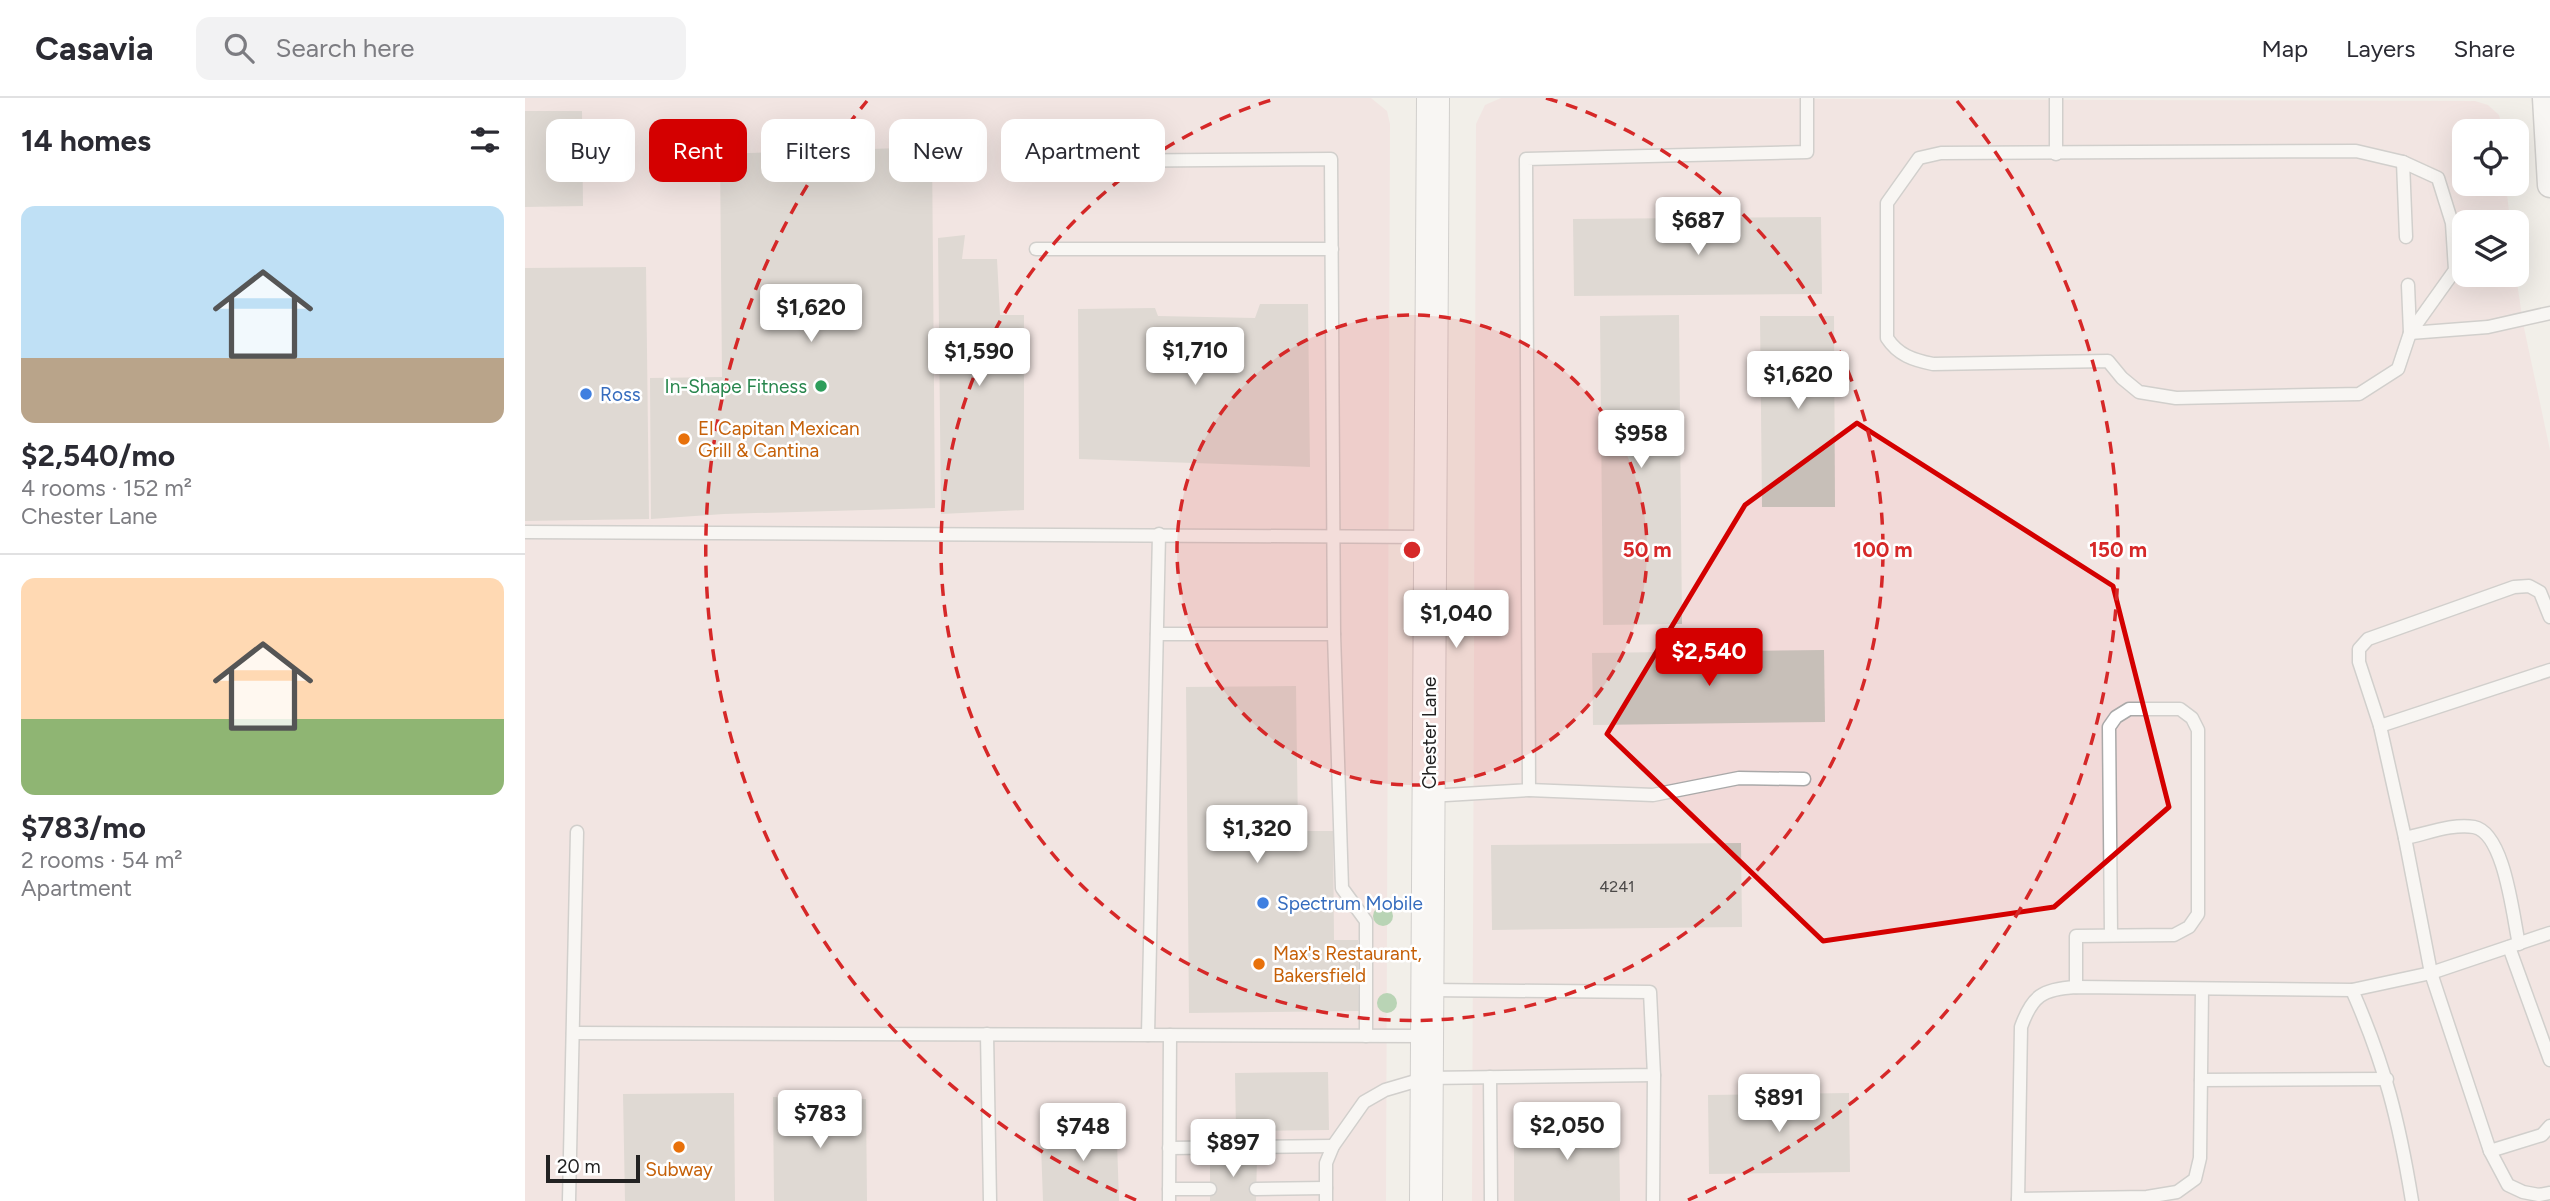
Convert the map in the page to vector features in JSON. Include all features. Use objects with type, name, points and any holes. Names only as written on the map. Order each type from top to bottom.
[{"type":"street","name":"Chester Lane","points":[[1426,1201],[1433,98]]},
{"type":"street","points":[[2545,98],[2550,185]]},
{"type":"lane","points":[[1529,790],[1526,159],[1807,152],[1807,98]]},
{"type":"lane","points":[[2056,98],[2056,154]]},
{"type":"lane","points":[[2356,151],[2403,162],[2438,178],[2452,223],[2455,270],[2410,334],[2398,369],[2359,394],[2176,398],[2139,393],[2108,361],[1933,364],[1916,361],[1895,350],[1887,338],[1887,203],[1919,158],[1941,153],[2356,151]]},
{"type":"lane","points":[[1165,160],[1331,159],[1335,634],[1342,888],[1366,921],[1366,1036]]},
{"type":"lane","points":[[2403,162],[2406,237]]},
{"type":"lane","points":[[1036,249],[1332,249]]},
{"type":"lane","points":[[2408,285],[2410,334]]},
{"type":"lane","points":[[2410,334],[2488,327],[2550,313]]},
{"type":"lane","points":[[525,532],[1335,534],[1430,537]]},
{"type":"lane","points":[[1149,1035],[1159,534]]},
{"type":"lane","points":[[2550,617],[2540,592],[2529,586],[2514,587],[2368,639],[2359,649],[2359,662],[2380,726],[2405,838],[2431,973],[2490,1151],[2508,1185],[2523,1192],[2539,1195],[2550,1193]]},
{"type":"lane","points":[[1157,634],[1335,634]]},
{"type":"lane","points":[[2380,726],[2550,670]]},
{"type":"lane","points":[[2076,987],[2076,936],[2173,935],[2189,927],[2198,914],[2198,730],[2192,718],[2179,709],[2130,709],[2116,717],[2109,727],[2111,934]]},
{"type":"lane","points":[[1429,796],[1529,790],[1653,794],[1739,778],[1804,779]]},
{"type":"lane","points":[[2405,838],[2460,827],[2477,827],[2493,841],[2502,863],[2514,945],[2550,1060]]},
{"type":"lane","points":[[569,1201],[577,832]]},
{"type":"lane","points":[[2202,989],[2200,1158],[2195,1179],[2176,1192],[2147,1196],[2018,1200],[2021,1027],[2028,1006],[2044,991],[2076,987],[2352,990],[2431,973],[2550,933]]},
{"type":"lane","points":[[1427,990],[1650,992],[1654,1075],[1653,1201]]},
{"type":"lane","points":[[2352,990],[2379,1052],[2399,1120],[2412,1201]]},
{"type":"lane","points":[[573,1033],[1427,1036]]},
{"type":"lane","points":[[987,1034],[990,1201]]},
{"type":"lane","points":[[1170,1035],[1169,1195],[1210,1189]]},
{"type":"lane","points":[[1256,1189],[1326,1194],[1326,1163],[1333,1146],[1364,1102],[1385,1090],[1426,1078],[1654,1075]]},
{"type":"lane","points":[[1490,1077],[1491,1201]]},
{"type":"lane","points":[[2201,1080],[2387,1079]]},
{"type":"lane","points":[[2490,1151],[2542,1135],[2550,1126]]},
{"type":"lane","points":[[1169,1148],[1333,1146]]},
{"type":"highlighted area","points":[[1857,423],[2113,586],[2169,807],[2054,907],[1823,941],[1607,734],[1745,505]]},
{"type":"shaded area","points":[[525,98],[1371,98],[1387,111],[1390,124],[1386,1201],[525,1201]]},
{"type":"shaded area","points":[[1501,98],[2475,101],[2488,105],[2499,115],[2500,119],[2452,119],[2452,196],[2507,196],[2509,210],[2452,210],[2452,287],[2518,287],[2550,450],[2550,1201],[1472,1201],[1476,124],[1485,105]]},
{"type":"building","points":[[525,111],[582,111],[582,119],[546,119],[546,182],[583,182],[583,206],[525,207]]},
{"type":"building","points":[[889,148],[889,182],[932,182],[935,508],[724,514],[651,519],[650,378],[722,377],[720,182],[747,182],[747,153],[761,153],[761,182],[875,182],[875,149]]},
{"type":"building","points":[[1821,217],[1822,294],[1574,296],[1573,219]]},
{"type":"building","points":[[965,235],[962,259],[997,259],[1000,315],[1024,315],[1024,510],[941,514],[938,238]]},
{"type":"building","name":"Ross","points":[[646,267],[649,519],[525,521],[525,268]]},
{"type":"building","points":[[1260,304],[1308,304],[1310,467],[1079,459],[1078,309],[1155,308],[1158,316],[1255,318]]},
{"type":"building","points":[[1679,315],[1682,624],[1603,625],[1600,316]]},
{"type":"building","points":[[1760,316],[1834,316],[1835,507],[1762,507]]},
{"type":"building","points":[[1824,650],[1825,722],[1593,725],[1592,653]]},
{"type":"building","points":[[1296,686],[1298,831],[1333,831],[1334,940],[1358,940],[1359,1011],[1189,1013],[1186,687]]},
{"type":"building","points":[[1741,843],[1742,927],[1492,930],[1491,845]]},
{"type":"building","points":[[1328,1072],[1329,1130],[1236,1131],[1235,1073]]},
{"type":"building","name":"Subway","points":[[734,1093],[735,1201],[625,1201],[623,1094]]},
{"type":"building","points":[[1849,1093],[1850,1172],[1709,1174],[1708,1095]]},
{"type":"building","points":[[773,1097],[866,1099],[867,1201],[774,1201]]},
{"type":"building","points":[[1116,1112],[1119,1201],[1043,1201],[1041,1145],[1059,1145],[1059,1133],[1083,1133],[1082,1114]]},
{"type":"building","points":[[1619,1122],[1620,1201],[1514,1201],[1514,1123]]},
{"type":"building","points":[[1210,1157],[1257,1157],[1256,1201],[1210,1201]]},
{"type":"place","name":"In-Shape Fitness","points":[[821,386]]},
{"type":"place","name":"Ross","points":[[586,394]]},
{"type":"place","name":"El Capitan Mexican Grill & Cantina","points":[[684,439]]},
{"type":"place","name":"Spectrum Mobile","points":[[1263,903]]},
{"type":"place","name":"Max's Restaurant, Bakersfield","points":[[1259,964]]},
{"type":"place","name":"Subway","points":[[679,1147]]}]
